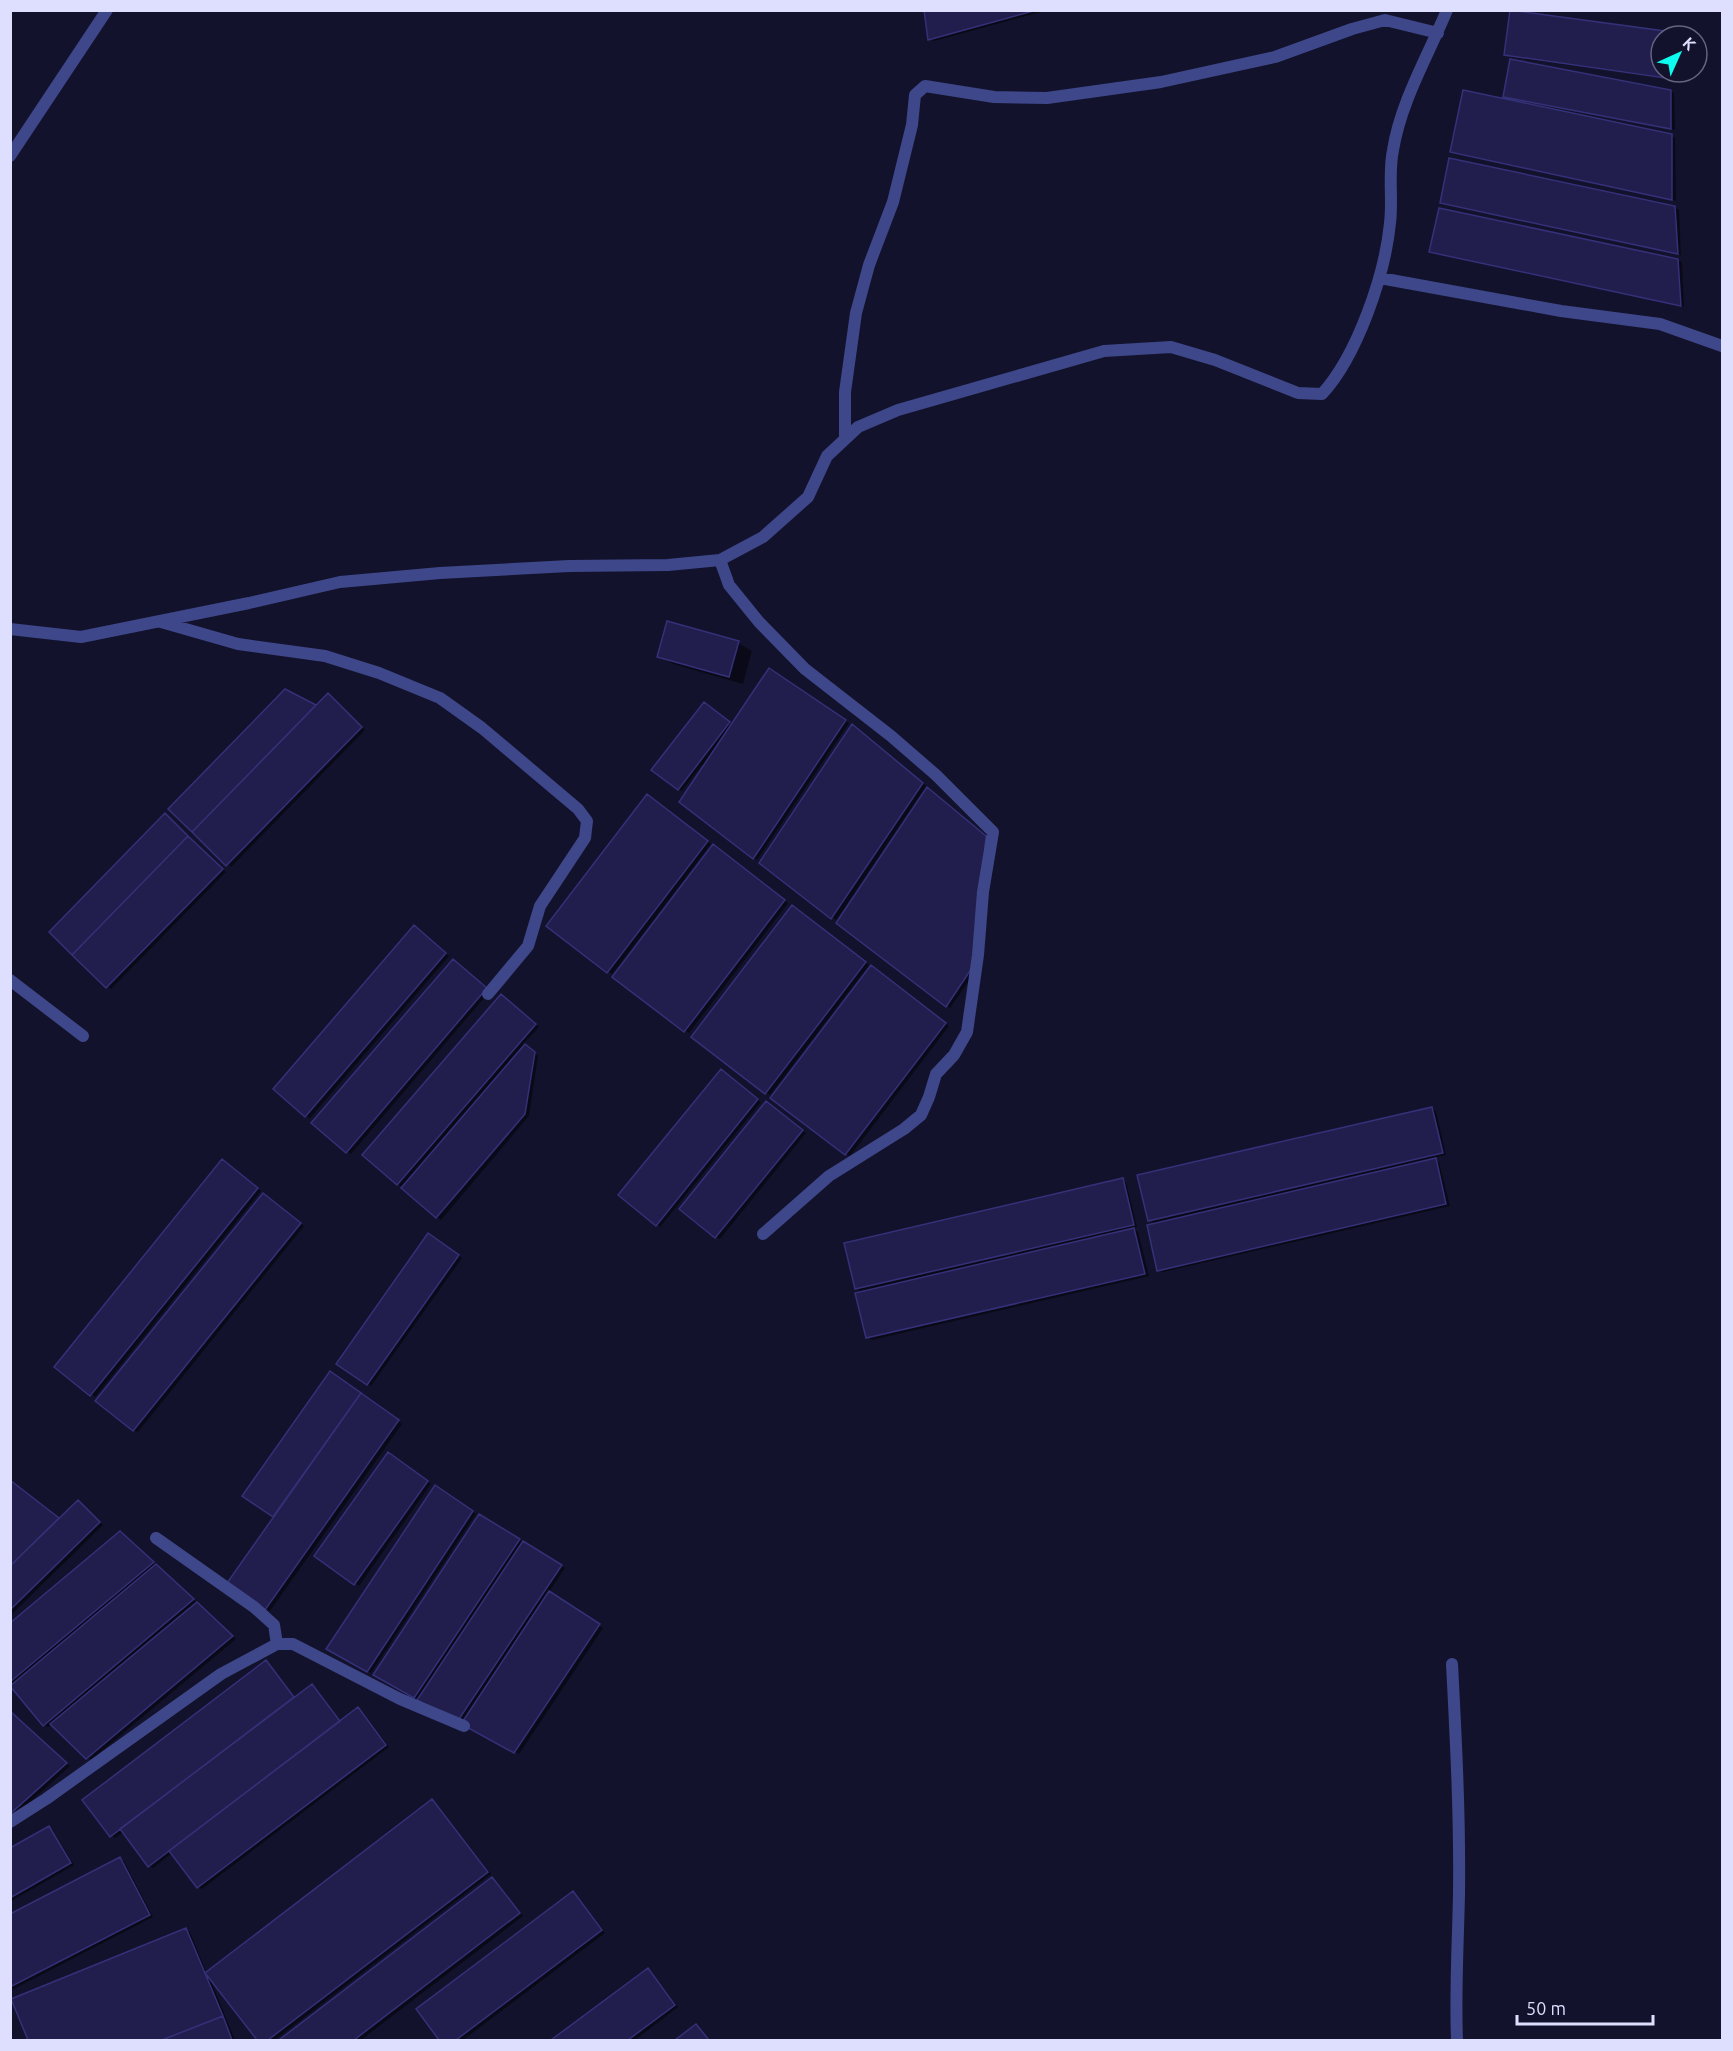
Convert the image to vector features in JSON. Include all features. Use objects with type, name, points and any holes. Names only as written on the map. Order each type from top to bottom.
[{"type":"street","points":[[10,156],[107,10]]},
{"type":"street","points":[[10,629],[81,637],[340,582],[440,573],[569,566],[668,565],[720,560],[763,537],[807,497],[827,456],[858,427],[898,410],[1104,351],[1171,347],[1215,360],[1298,393],[1322,394],[1334,381],[1355,340],[1380,278],[1390,223],[1392,152],[1400,117],[1447,10]]},
{"type":"street","points":[[845,439],[845,392],[856,313],[868,265],[893,202],[912,125],[915,95],[926,86],[994,98],[1047,98],[1161,82],[1275,57],[1352,29],[1385,20],[1438,33]]},
{"type":"street","points":[[1380,278],[1561,311],[1660,324],[1722,346]]},
{"type":"street","points":[[720,560],[729,585],[759,622],[804,669],[891,736],[936,775],[993,832],[983,892],[978,954],[967,1032],[954,1055],[936,1074],[921,1115],[904,1129],[829,1176],[763,1234]]},
{"type":"street","points":[[157,621],[238,644],[325,656],[379,673],[440,698],[482,728],[578,809],[587,820],[585,838],[540,906],[528,945],[488,994]]},
{"type":"street","points":[[10,980],[83,1036]]},
{"type":"street","points":[[156,1539],[254,1607],[274,1625],[277,1644]]},
{"type":"street","points":[[10,1822],[46,1799],[221,1674],[277,1644],[293,1644],[400,1699],[464,1726]]},
{"type":"street","points":[[1452,1665],[1459,1894],[1456,1961],[1457,2040]]},
{"type":"building","points":[[924,10],[1037,10],[928,40]]},
{"type":"building","points":[[1510,10],[1649,29],[1649,76],[1504,55]]},
{"type":"building","points":[[1510,59],[1671,90],[1671,129],[1503,97]]},
{"type":"building","points":[[1463,90],[1672,134],[1672,200],[1450,152]]},
{"type":"building","points":[[1449,158],[1675,206],[1678,254],[1440,203]]},
{"type":"building","points":[[1439,208],[1678,259],[1681,306],[1429,252]]},
{"type":"building","points":[[667,621],[739,641],[729,677],[657,657]]},
{"type":"building","points":[[769,668],[846,720],[753,859],[679,802]]},
{"type":"building","points":[[285,689],[316,705],[192,832],[168,809]]},
{"type":"building","points":[[328,693],[362,727],[226,866],[192,832]]},
{"type":"building","points":[[704,702],[730,722],[678,790],[651,770]]},
{"type":"building","points":[[852,724],[923,783],[831,919],[759,863]]},
{"type":"building","points":[[927,787],[986,836],[976,962],[946,1007],[836,923]]},
{"type":"building","points":[[647,794],[708,841],[607,973],[546,926]]},
{"type":"building","points":[[165,813],[188,836],[72,955],[49,932]]},
{"type":"building","points":[[188,836],[223,869],[106,988],[72,955]]},
{"type":"building","points":[[713,844],[785,900],[684,1032],[612,977]]},
{"type":"building","points":[[792,905],[866,962],[765,1094],[691,1037]]},
{"type":"building","points":[[414,925],[446,953],[305,1117],[273,1089]]},
{"type":"building","points":[[453,959],[487,988],[346,1153],[311,1123]]},
{"type":"building","points":[[871,965],[946,1023],[845,1155],[770,1098]]},
{"type":"building","points":[[501,994],[536,1024],[397,1185],[362,1155]]},
{"type":"building","points":[[525,1044],[535,1052],[525,1114],[436,1218],[401,1188]]},
{"type":"building","points":[[721,1069],[758,1099],[656,1226],[618,1195]]},
{"type":"building","points":[[766,1101],[803,1130],[715,1238],[679,1209]]},
{"type":"building","points":[[1432,1107],[1443,1153],[1148,1221],[1137,1175]]},
{"type":"building","points":[[1436,1158],[1446,1204],[1157,1271],[1147,1225]]},
{"type":"building","points":[[222,1159],[258,1188],[90,1396],[54,1367]]},
{"type":"building","points":[[1123,1178],[1134,1225],[855,1289],[844,1243]]},
{"type":"building","points":[[263,1193],[301,1223],[133,1431],[95,1401]]},
{"type":"building","points":[[1134,1228],[1145,1274],[866,1338],[855,1293]]},
{"type":"building","points":[[428,1233],[459,1255],[367,1385],[336,1364]]},
{"type":"building","points":[[330,1371],[361,1393],[273,1517],[242,1496]]},
{"type":"building","points":[[361,1393],[399,1420],[265,1610],[227,1583]]},
{"type":"building","points":[[388,1452],[428,1481],[354,1585],[314,1556]]},
{"type":"building","points":[[10,1480],[59,1518],[10,1566]]},
{"type":"building","points":[[435,1485],[473,1511],[367,1672],[326,1649]]},
{"type":"building","points":[[78,1500],[100,1522],[10,1610],[10,1566]]},
{"type":"building","points":[[479,1514],[520,1539],[414,1698],[373,1675]]},
{"type":"building","points":[[120,1531],[154,1562],[10,1682],[10,1623]]},
{"type":"building","points":[[523,1541],[562,1565],[457,1722],[417,1700]]},
{"type":"building","points":[[156,1564],[194,1599],[43,1726],[10,1686]]},
{"type":"building","points":[[549,1591],[600,1624],[514,1753],[461,1724]]},
{"type":"building","points":[[197,1602],[233,1636],[86,1759],[50,1724]]},
{"type":"building","points":[[266,1660],[294,1697],[110,1837],[82,1800]]},
{"type":"building","points":[[312,1684],[340,1721],[148,1867],[120,1829]]},
{"type":"building","points":[[358,1707],[386,1745],[197,1888],[169,1851]]},
{"type":"building","points":[[10,1711],[67,1763],[10,1814]]},
{"type":"building","points":[[432,1799],[488,1872],[268,2040],[257,2040],[205,1973]]},
{"type":"building","points":[[49,1826],[71,1863],[10,1898],[10,1848]]},
{"type":"building","points":[[120,1857],[150,1915],[10,1987],[10,1914]]},
{"type":"building","points":[[492,1877],[520,1913],[354,2040],[279,2040]]},
{"type":"building","points":[[573,1891],[602,1930],[456,2040],[439,2040],[416,2009]]},
{"type":"building","points":[[186,1928],[223,2016],[162,2040],[28,2040],[11,1999]]},
{"type":"building","points":[[648,1968],[675,2005],[628,2040],[551,2040]]},
{"type":"building","points":[[223,2016],[232,2040],[162,2040]]},
{"type":"building","points":[[696,2024],[709,2040],[675,2040]]}]
